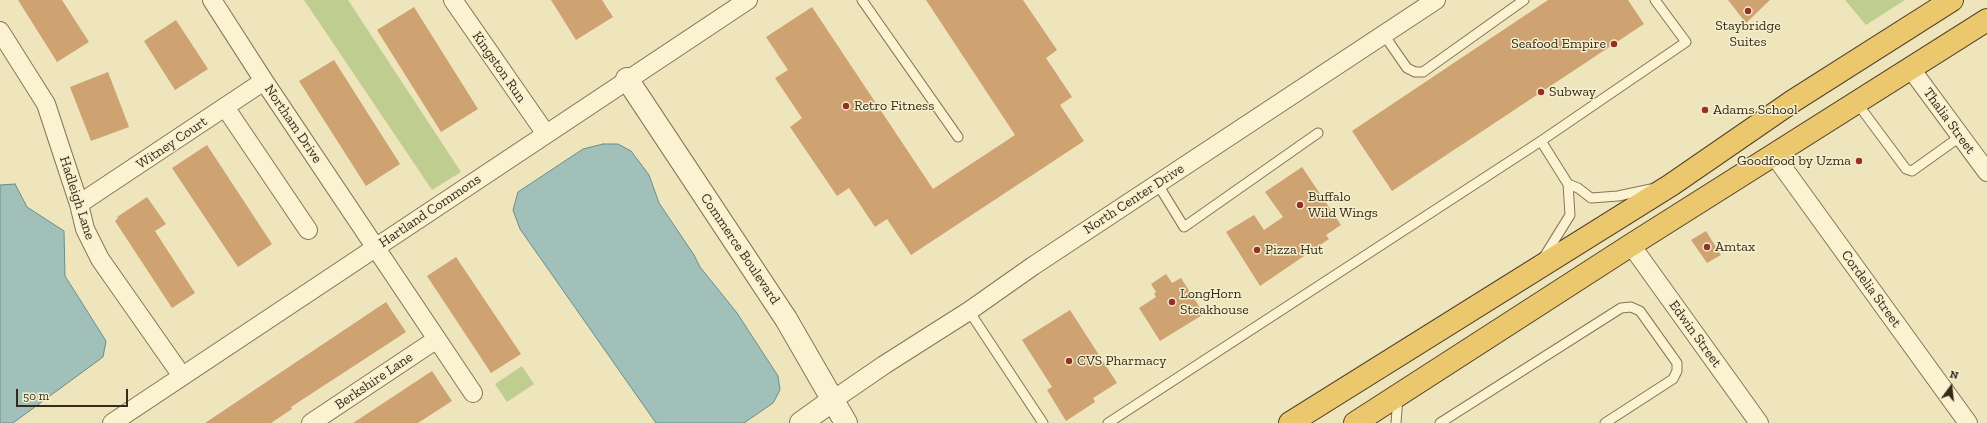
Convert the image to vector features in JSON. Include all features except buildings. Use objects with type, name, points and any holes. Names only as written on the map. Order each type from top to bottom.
[{"type":"highway","points":[[1290,423],[1671,185],[1793,101],[1952,0]]},
{"type":"highway","points":[[1355,423],[1987,20]]},
{"type":"street","name":"Northam Drive","points":[[212,0],[264,81],[473,393]]},
{"type":"street","name":"Kingston Run","points":[[453,0],[546,134]]},
{"type":"street","name":"Hartland Commons","points":[[112,423],[627,79],[748,0]]},
{"type":"street","name":"North Center Drive","points":[[833,400],[1157,183],[1436,0]]},
{"type":"street","name":"Hadleigh Lane","points":[[0,31],[46,104],[79,204],[85,229],[100,259],[182,376]]},
{"type":"street","name":"Thalia Street","points":[[1911,69],[1987,172]]},
{"type":"street","name":"Commerce Boulevard","points":[[627,79],[786,319],[846,423]]},
{"type":"street","name":"Witney Court","points":[[79,204],[264,81]]},
{"type":"street","points":[[225,107],[308,230]]},
{"type":"street","name":"Cordelia Street","points":[[1774,155],[1968,423]]},
{"type":"street","name":"Edwin Street","points":[[1631,246],[1759,423]]},
{"type":"street","name":"Berkshire Lane","points":[[311,423],[437,339]]},
{"type":"street","points":[[801,423],[833,400]]},
{"type":"lane","points":[[862,0],[958,137]]},
{"type":"lane","points":[[1384,35],[1407,68],[1415,72],[1422,72],[1524,0]]},
{"type":"lane","points":[[1108,423],[1541,141],[1686,42],[1655,0]]},
{"type":"lane","points":[[1857,103],[1906,169],[1912,170],[1961,136]]},
{"type":"lane","points":[[1157,183],[1184,227],[1318,133]]},
{"type":"lane","points":[[1537,268],[1570,215],[1568,184],[1541,141]]},
{"type":"lane","points":[[1568,184],[1578,188],[1591,198],[1618,196],[1671,185]]},
{"type":"lane","points":[[1440,423],[1621,308],[1630,307],[1640,311],[1677,363],[1677,371],[1673,379],[1605,423]]},
{"type":"lane","points":[[968,311],[1043,423]]},
{"type":"lane","points":[[1396,423],[1398,395]]},
{"type":"green space","points":[[304,0],[348,0],[461,172],[432,190]]},
{"type":"green space","points":[[1845,0],[1905,0],[1866,25]]},
{"type":"green space","points":[[522,366],[534,384],[507,402],[495,384]]},
{"type":"water","points":[[603,144],[618,144],[631,151],[649,175],[659,203],[694,255],[700,267],[737,313],[778,376],[780,390],[773,403],[744,423],[656,423],[520,229],[513,210],[518,192],[583,149]]},
{"type":"water","points":[[15,184],[27,207],[64,231],[65,276],[106,341],[103,357],[13,423],[0,423],[0,185]]},
{"type":"place","name":"Staybridge Suites","points":[[1748,11]]},
{"type":"place","name":"Seafood Empire","points":[[1614,44]]},
{"type":"place","name":"Subway","points":[[1541,92]]},
{"type":"place","name":"Retro Fitness","points":[[846,106]]},
{"type":"place","name":"Adams School","points":[[1705,110]]},
{"type":"place","name":"Goodfood by Uzma","points":[[1859,161]]},
{"type":"place","name":"Buffalo Wild Wings","points":[[1300,205]]},
{"type":"place","name":"Amtax","points":[[1707,247]]},
{"type":"place","name":"Pizza Hut","points":[[1257,250]]},
{"type":"place","name":"LongHorn Steakhouse","points":[[1172,302]]},
{"type":"place","name":"CVS Pharmacy","points":[[1069,361]]}]
